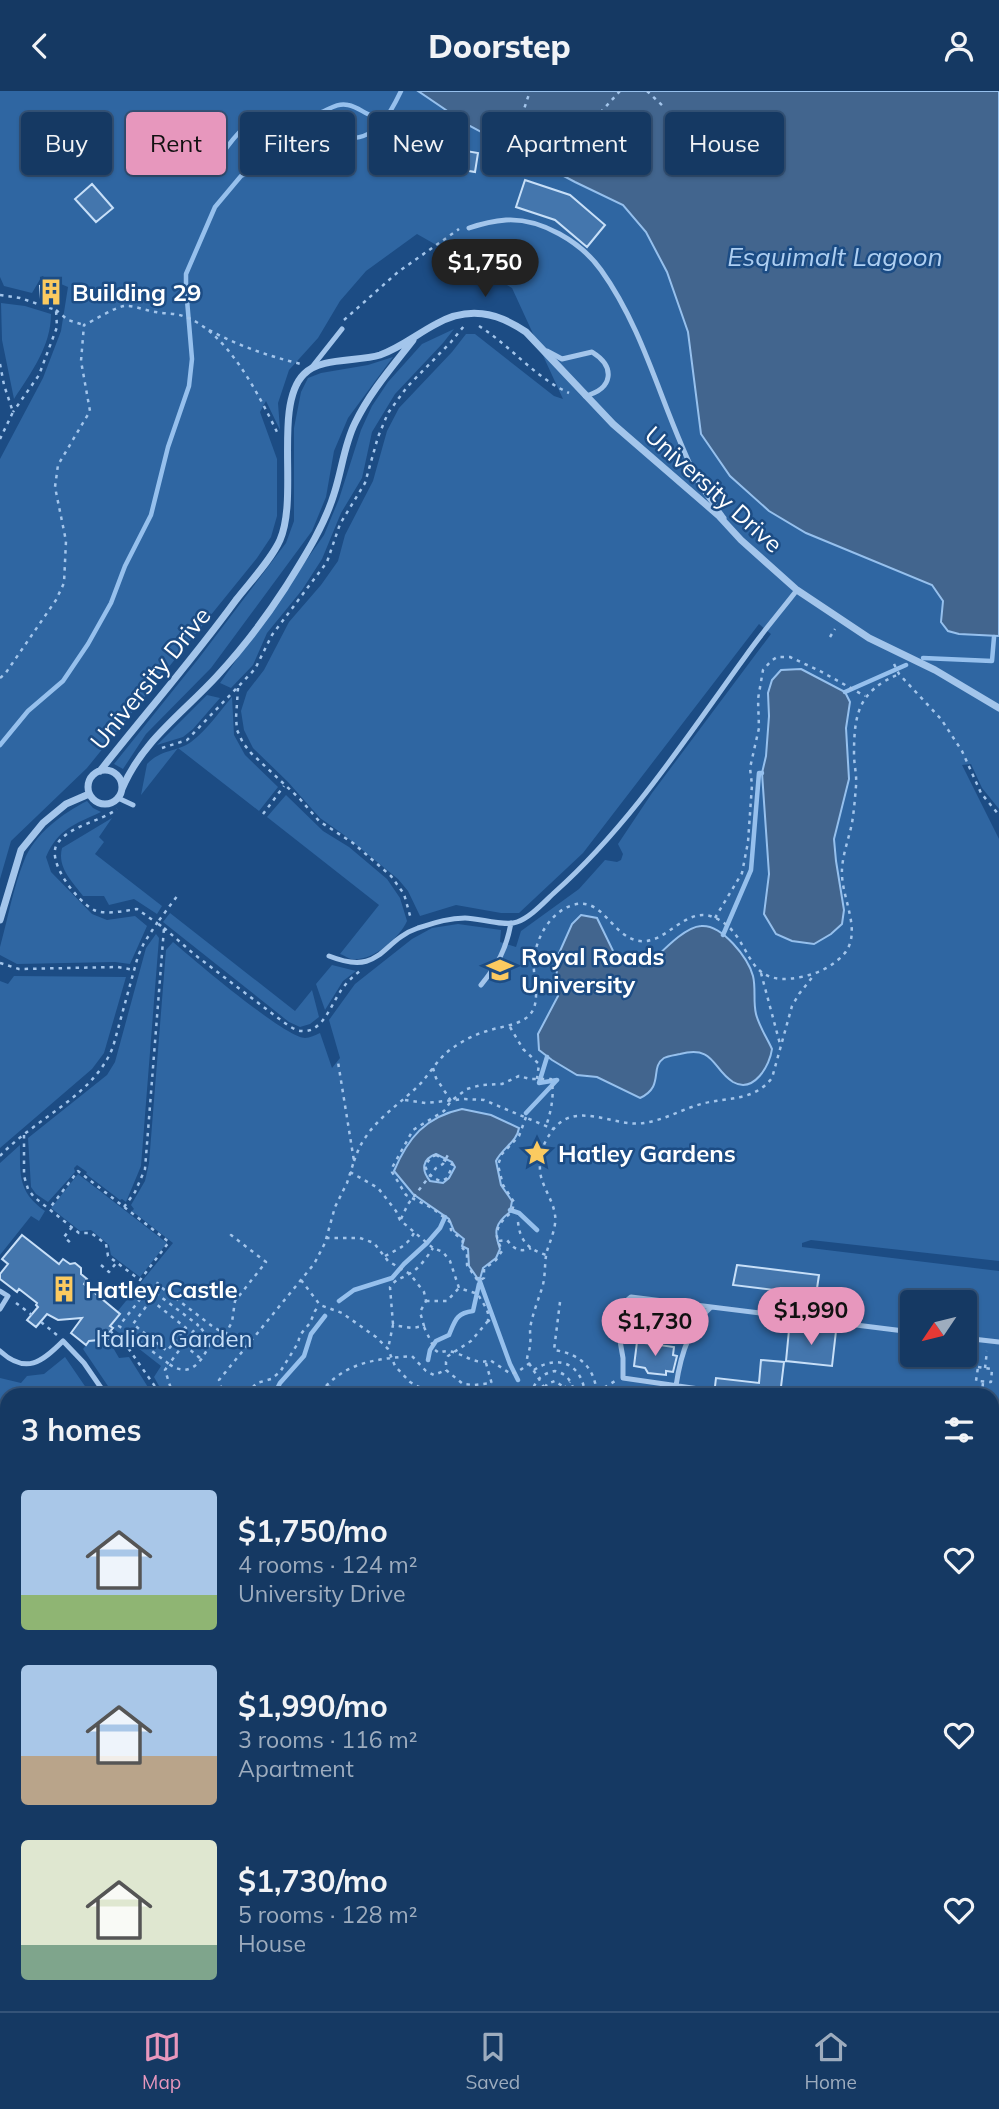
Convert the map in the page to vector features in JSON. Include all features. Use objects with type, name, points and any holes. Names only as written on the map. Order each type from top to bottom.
[{"type":"street","name":"University Drive","points":[[100,771],[224,617],[279,541],[286,519],[288,497],[288,431],[292,397],[303,374],[312,367],[383,354],[439,322],[459,315],[481,313],[511,322],[526,332],[585,396],[635,444],[718,515],[741,540],[797,590],[869,638],[934,670],[999,708]]},
{"type":"street","name":"University Drive","points":[[122,789],[128,774],[151,741],[216,677],[265,617],[285,587],[334,495],[354,424],[377,386],[417,336]]},
{"type":"street","points":[[100,771],[111,771],[119,778],[122,789],[122,800],[109,804],[97,802],[89,794],[88,785],[92,776],[100,771]]},
{"type":"street","points":[[0,920],[21,850],[43,823],[66,804],[89,794]]},
{"type":"lane","points":[[469,228],[508,220],[536,224],[560,234],[585,253],[600,269],[626,313],[701,486],[741,540]]},
{"type":"lane","points":[[312,367],[342,329]]},
{"type":"lane","points":[[542,349],[562,359],[592,352],[602,358],[608,368],[609,378],[594,393],[585,396]]},
{"type":"lane","points":[[329,956],[345,962],[361,962],[377,958],[413,929],[450,918],[519,922],[537,908],[588,862],[632,810],[797,590]]},
{"type":"lane","points":[[122,800],[133,805]]},
{"type":"lane","points":[[481,985],[497,965],[507,944],[511,923]]},
{"type":"lane","points":[[0,1291],[8,1296],[0,1309]]},
{"type":"lane","points":[[691,1388],[622,1378],[623,1358],[615,1318],[618,1308],[631,1297],[900,1331]]},
{"type":"lane","points":[[676,1386],[680,1357],[701,1316],[710,1308]]},
{"type":"lane","points":[[977,1340],[999,1342]]},
{"type":"lane","points":[[0,1351],[14,1361],[30,1364],[45,1359],[63,1341],[84,1363],[101,1388]]},
{"type":"path","points":[[523,112],[530,91]]},
{"type":"path","points":[[601,112],[620,91]]},
{"type":"path","points":[[647,91],[664,107]]},
{"type":"path","points":[[342,329],[344,320],[398,272],[459,229],[469,228]]},
{"type":"path","points":[[0,295],[20,298],[56,310],[68,320],[85,325],[125,306],[180,314],[234,344],[267,356],[312,367]]},
{"type":"path","points":[[0,439],[13,412],[39,375],[57,327],[56,310]]},
{"type":"path","points":[[156,750],[187,740],[255,669],[272,635],[327,562],[340,524],[365,483],[388,413],[407,387],[464,325],[469,323]]},
{"type":"path","points":[[477,324],[550,384],[569,393],[585,396]]},
{"type":"path","points":[[0,678],[64,583],[66,541],[55,487],[58,465],[90,411],[81,361],[85,325]]},
{"type":"path","points":[[206,328],[236,359],[279,436]]},
{"type":"path","points":[[0,364],[13,412]]},
{"type":"path","points":[[715,918],[742,873],[748,842],[752,785],[750,768],[759,728],[758,699],[763,670],[777,657],[790,657],[867,697]]},
{"type":"path","points":[[895,666],[941,719],[962,751],[981,793],[999,815]]},
{"type":"path","points":[[563,1388],[555,1381],[544,1387],[527,1360],[530,1330],[544,1280],[546,1255],[555,1216],[542,1184],[540,1167],[546,1140],[553,1129],[575,1116],[593,1115],[641,1124],[663,1119],[697,1105],[752,1095],[765,1087],[772,1078],[792,1006],[815,974],[842,957],[852,940],[852,921],[841,871],[852,821],[856,783],[856,721],[872,689],[899,672]]},
{"type":"path","points":[[238,688],[237,730],[243,743],[319,821],[353,843],[391,876],[404,894],[413,929]]},
{"type":"path","points":[[263,814],[284,785]]},
{"type":"path","points":[[122,800],[113,812],[69,834],[55,847],[53,857],[62,877],[95,911],[137,909],[282,1021],[302,1031],[309,1030],[322,1021],[347,983],[377,958]]},
{"type":"path","points":[[0,1156],[88,1083],[107,1062],[144,943],[178,895]]},
{"type":"path","points":[[222,1388],[219,1380],[314,1263],[354,1161],[371,1129],[404,1099],[451,1048],[486,1031],[524,1019],[531,1013],[537,988],[534,961],[541,937],[558,912],[572,905],[587,903],[602,911],[613,925],[629,938],[642,942],[658,937],[692,917],[705,915],[715,918],[730,927],[761,973],[780,1044]]},
{"type":"path","points":[[124,1207],[135,1192],[145,1169],[164,928]]},
{"type":"path","points":[[0,963],[19,969],[118,967],[134,970]]},
{"type":"path","points":[[761,973],[773,979],[815,974]]},
{"type":"path","points":[[509,1025],[523,1049],[539,1064],[539,1079]]},
{"type":"path","points":[[338,1062],[354,1161]]},
{"type":"path","points":[[433,1068],[436,1078],[451,1101]]},
{"type":"path","points":[[479,1281],[467,1265],[467,1254],[461,1246],[463,1241],[452,1230],[450,1222],[402,1191],[392,1172],[413,1130],[444,1111],[451,1101],[467,1089],[502,1084],[519,1076],[552,1083],[551,1111],[546,1126]]},
{"type":"path","points":[[404,1099],[426,1103],[484,1100],[553,1129]]},
{"type":"path","points":[[472,1291],[484,1278],[484,1269],[502,1251],[496,1237],[501,1221],[513,1210],[514,1202],[503,1185],[498,1165],[502,1154],[519,1136],[526,1118]]},
{"type":"path","points":[[24,1135],[24,1176],[34,1198],[79,1233],[91,1233],[99,1238],[106,1244],[108,1256],[117,1262],[198,1325],[204,1331],[209,1346],[191,1369],[175,1369],[119,1326],[149,1287]]},
{"type":"path","points":[[400,1220],[449,1153]]},
{"type":"path","points":[[436,1155],[453,1165],[447,1178],[442,1181],[431,1176],[425,1166],[436,1155]]},
{"type":"path","points":[[49,1209],[78,1171],[169,1243],[140,1280]]},
{"type":"path","points":[[350,1172],[378,1188],[400,1220],[432,1247],[443,1252],[450,1262],[459,1288]]},
{"type":"path","points":[[518,1222],[523,1242],[546,1255]]},
{"type":"path","points":[[72,1227],[64,1237],[72,1244]]},
{"type":"path","points":[[384,1256],[403,1247],[414,1233]]},
{"type":"path","points":[[225,1335],[232,1322],[235,1301],[266,1262],[231,1235],[230,1237]]},
{"type":"path","points":[[326,1238],[360,1238],[374,1243],[384,1256],[408,1273],[424,1292],[426,1301],[420,1313],[435,1350],[439,1353],[445,1351],[464,1355],[472,1361],[486,1363],[490,1360],[511,1374],[530,1363]]},
{"type":"path","points":[[499,1241],[507,1240],[513,1248],[524,1251],[531,1248]]},
{"type":"path","points":[[422,1388],[410,1382],[390,1358],[388,1349],[393,1325],[390,1287],[397,1278],[408,1273],[427,1257],[432,1247]]},
{"type":"path","points":[[100,1265],[109,1272],[117,1262]]},
{"type":"path","points":[[300,1279],[320,1305],[342,1313],[388,1349]]},
{"type":"path","points":[[158,1282],[157,1284],[225,1335],[245,1346]]},
{"type":"path","points":[[446,1370],[447,1359],[471,1341],[489,1322],[488,1310],[478,1294],[459,1288]]},
{"type":"path","points":[[426,1301],[447,1301],[459,1288]]},
{"type":"path","points":[[8,1296],[32,1315]]},
{"type":"path","points":[[152,1300],[186,1328],[167,1351],[133,1324],[144,1310],[152,1300]]},
{"type":"path","points":[[174,1307],[179,1301]]},
{"type":"path","points":[[560,1302],[554,1350],[568,1352],[584,1363],[592,1373],[596,1388]]},
{"type":"path","points":[[252,1388],[257,1383],[271,1379],[288,1361],[300,1335],[320,1305]]},
{"type":"path","points":[[41,1322],[63,1341]]},
{"type":"path","points":[[169,1388],[165,1370],[198,1325]]},
{"type":"path","points":[[393,1325],[412,1328],[424,1326]]},
{"type":"path","points":[[110,1331],[126,1345],[156,1388]]},
{"type":"path","points":[[985,1368],[988,1341]]},
{"type":"path","points":[[184,1345],[200,1359]]},
{"type":"path","points":[[321,1388],[352,1366],[390,1358],[412,1356],[426,1371],[435,1375],[446,1370]]},
{"type":"path","points":[[534,1370],[553,1361],[565,1363],[579,1375],[583,1388]]},
{"type":"path","points":[[486,1363],[493,1388]]},
{"type":"path","points":[[978,1367],[985,1368],[992,1369],[991,1382],[976,1381],[978,1367]]},
{"type":"path","points":[[446,1370],[463,1384],[492,1383]]},
{"type":"path","points":[[533,1388],[539,1378],[555,1371],[566,1375],[573,1388]]},
{"type":"path","points":[[605,1388],[622,1378]]},
{"type":"path","points":[[565,1388],[571,1381]]},
{"type":"path","points":[[983,1382],[983,1388]]},
{"type":"path","points":[[326,1386],[334,1388]]},
{"type":"green space","name":"Royal Roads University","points":[[0,91],[999,91],[999,809],[982,788],[971,764],[962,765],[999,839],[999,1261],[811,1240],[802,1243],[802,1247],[999,1271],[999,1388],[160,1388],[154,1377],[161,1366],[110,1326],[117,1312],[173,1243],[132,1211],[134,1209],[131,1205],[145,1181],[149,1163],[166,950],[173,942],[239,996],[294,1034],[305,1038],[320,1033],[332,1068],[340,1058],[329,1020],[355,984],[412,939],[432,928],[458,924],[501,930],[500,942],[516,947],[521,931],[579,889],[605,860],[621,860],[623,854],[618,844],[652,793],[771,634],[759,624],[583,853],[519,913],[501,913],[456,905],[420,916],[408,891],[398,879],[320,818],[253,748],[244,730],[241,711],[247,692],[264,670],[289,622],[338,561],[345,535],[373,481],[387,431],[399,408],[466,334],[475,334],[554,396],[563,399],[512,288],[417,234],[366,271],[340,301],[318,338],[289,370],[278,403],[280,430],[266,401],[260,412],[277,459],[277,516],[271,537],[257,558],[87,768],[11,841],[0,879],[0,459],[43,378],[61,331],[68,287],[42,276],[32,293],[4,286],[0,277]],"holes":[[[801,669],[831,686],[849,712],[846,728],[849,779],[834,839],[836,861],[764,914],[769,874],[763,776],[769,716],[768,693],[781,670]],[[597,918],[616,957],[632,963],[649,964],[686,932],[712,928],[731,944],[744,961],[752,979],[755,998],[756,1018],[749,1084],[731,1081],[706,1055],[686,1052],[666,1058],[660,1063],[656,1082],[640,1098],[596,1077],[577,1075],[539,1051],[539,1034]]]},
{"type":"green space","points":[[1,303],[25,306],[51,314],[44,348],[14,399],[2,340]]},
{"type":"green space","points":[[454,329],[395,394],[372,432],[362,478],[341,513],[322,559],[302,590],[267,633],[253,665],[231,688],[220,683],[324,535],[372,406],[388,382],[422,344]]},
{"type":"green space","points":[[393,357],[348,418],[334,451],[326,497],[312,531],[211,668],[146,734],[123,769],[114,764],[286,543],[294,521],[294,428],[301,392],[308,378]]},
{"type":"green space","points":[[207,695],[220,698],[193,729],[183,737],[157,745]]},
{"type":"green space","points":[[232,697],[234,735],[245,755],[278,787],[259,811],[178,748],[191,742],[202,732]]},
{"type":"green space","points":[[178,748],[141,795],[147,764],[152,759]]},
{"type":"green space","points":[[286,795],[323,831],[349,847],[387,879],[400,898],[407,921],[398,935],[376,953],[359,959],[340,954],[379,905],[267,817]]},
{"type":"green space","points":[[87,801],[101,812],[68,828],[56,840],[46,857],[51,872],[92,914],[107,920],[135,916],[147,926],[130,964],[17,964],[0,955],[0,947],[24,861],[35,842],[50,825]]},
{"type":"green space","points":[[112,818],[99,837],[104,842],[95,854],[162,906],[157,914],[134,899],[109,905],[104,896],[83,896],[64,868],[62,848]]},
{"type":"green space","points":[[170,913],[295,1011],[312,990],[319,1017],[300,1027],[289,1022],[163,922]]},
{"type":"green space","points":[[156,934],[159,938],[141,1166],[126,1202],[77,1165],[75,1172],[48,1202],[31,1187],[28,1138],[107,1075],[115,1062],[146,948]]},
{"type":"green space","points":[[332,965],[356,971],[343,981],[325,1010],[316,984]]},
{"type":"green space","points":[[14,976],[126,977],[104,1053],[92,1069],[0,1148],[0,981],[8,984]]},
{"type":"green space","points":[[20,1145],[21,1174],[25,1190],[45,1211],[39,1221],[31,1216],[0,1255],[0,1163]]},
{"type":"green space","points":[[78,1174],[167,1243],[140,1277],[111,1255],[109,1245],[91,1230],[80,1231],[51,1208]]},
{"type":"green space","points":[[97,1332],[102,1340],[108,1339],[119,1358],[129,1357],[148,1388],[109,1388],[83,1349]]},
{"type":"green space","points":[[65,1357],[86,1388],[0,1388],[0,1378],[21,1383],[27,1376],[44,1374]]},
{"type":"water","name":"Esquimalt Lagoon","points":[[418,91],[999,91],[999,636],[948,631],[941,622],[943,601],[932,585],[806,533],[769,511],[730,476],[701,434],[688,332],[667,272],[646,232],[623,205],[562,175],[651,175],[651,112],[482,112],[482,132],[468,125],[468,112],[449,112]]},
{"type":"water","points":[[801,669],[845,692],[850,702],[846,728],[849,779],[834,839],[844,910],[842,924],[814,944],[792,941],[776,934],[764,914],[769,874],[762,773],[769,716],[768,693],[772,680],[781,670]]},
{"type":"water","points":[[581,915],[597,918],[616,957],[632,963],[649,964],[673,941],[694,927],[717,930],[733,943],[750,969],[754,981],[756,1014],[772,1049],[760,1076],[741,1085],[726,1077],[707,1055],[691,1052],[674,1055],[665,1057],[660,1062],[655,1083],[648,1093],[640,1098],[597,1077],[577,1075],[539,1050],[538,1034],[558,996],[556,960],[572,924]]},
{"type":"water","points":[[462,1109],[491,1115],[519,1128],[496,1161],[501,1185],[512,1201],[510,1212],[498,1224],[497,1238],[500,1249],[496,1258],[483,1268],[480,1279],[469,1266],[468,1249],[462,1246],[464,1239],[454,1231],[449,1219],[413,1194],[394,1171],[405,1149],[419,1131],[438,1117]],"holes":[[[436,1154],[452,1162],[455,1167],[443,1183],[430,1181],[425,1173],[424,1165]]]},
{"type":"building","points":[[468,151],[478,153],[475,172],[468,171]]},
{"type":"building","points":[[525,180],[570,195],[605,225],[587,247],[555,220],[516,207]]},
{"type":"building","points":[[92,184],[113,208],[96,222],[75,199]]},
{"type":"building","name":"Building 29","points":[[60,284],[61,298],[41,299],[40,286]]},
{"type":"building","name":"Hatley Castle","points":[[22,1235],[59,1264],[63,1259],[70,1264],[75,1263],[87,1279],[84,1284],[120,1314],[110,1326],[113,1328],[108,1339],[89,1341],[86,1345],[71,1333],[82,1318],[58,1320],[47,1314],[36,1327],[27,1320],[38,1307],[37,1303],[0,1279],[0,1274],[8,1264],[2,1259]]},
{"type":"building","points":[[737,1265],[819,1275],[816,1295],[733,1285]]},
{"type":"building","points":[[816,1329],[836,1331],[832,1366],[786,1361],[789,1330],[815,1333]]},
{"type":"building","points":[[637,1342],[674,1347],[673,1355],[677,1356],[673,1372],[666,1371],[666,1375],[648,1373],[645,1368],[634,1366]]},
{"type":"building","points":[[761,1360],[784,1362],[781,1388],[715,1388],[716,1378],[759,1383]]},
{"type":"waterway","points":[[0,745],[28,711],[63,681],[88,644],[111,603],[125,566],[151,515],[168,447],[189,386],[192,359],[186,274],[215,207],[241,176],[257,168],[268,152],[280,155],[296,153],[307,149],[325,135],[348,138],[375,130],[387,116],[401,91]]},
{"type":"waterway","points":[[226,148],[244,128],[259,118],[284,114],[312,115],[344,104],[369,114]]},
{"type":"waterway","points":[[923,658],[992,661],[994,637]]},
{"type":"waterway","points":[[845,692],[906,665]]},
{"type":"waterway","points":[[723,935],[751,870],[759,773],[762,773]]},
{"type":"waterway","points":[[526,1113],[557,1080],[539,1083],[547,1057]]},
{"type":"waterway","points":[[510,1210],[519,1213],[537,1230]]},
{"type":"waterway","points":[[339,1301],[354,1290],[392,1278],[427,1243],[440,1228],[445,1217]]},
{"type":"waterway","points":[[479,1279],[518,1380]]},
{"type":"waterway","points":[[428,1360],[436,1341],[449,1335],[460,1316],[473,1311],[479,1284]]},
{"type":"waterway","points":[[278,1388],[304,1356],[311,1334],[325,1316]]},
{"type":"place","name":"Building 29","points":[[51,292]]},
{"type":"place","name":"Royal Roads University","points":[[500,970]]},
{"type":"place","name":"Hatley Gardens","points":[[537,1153]]},
{"type":"place","name":"Hatley Castle","points":[[64,1289]]},
{"type":"park label","name":"Italian Garden","points":[[174,1338]]}]
